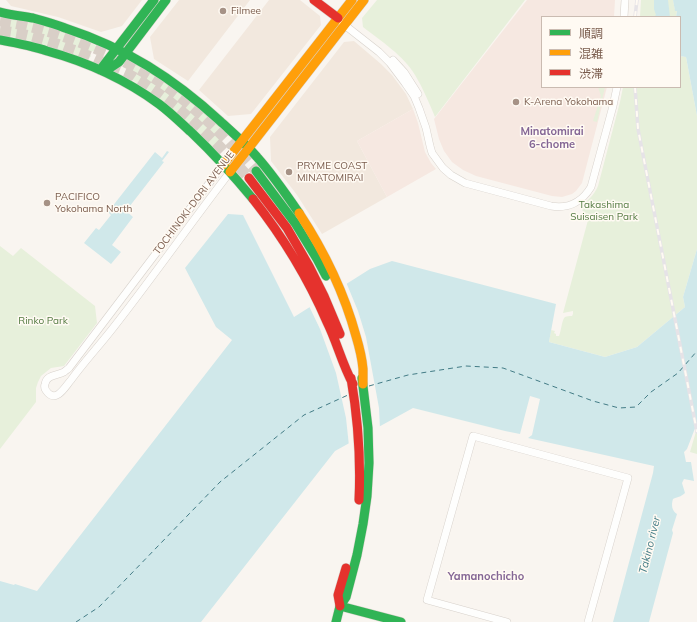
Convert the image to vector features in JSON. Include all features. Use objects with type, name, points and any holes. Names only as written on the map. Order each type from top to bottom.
[{"type":"street","points":[[100,70],[154,0]]},
{"type":"street","points":[[100,70],[106,70],[115,65],[126,53],[166,0]]},
{"type":"street","points":[[314,0],[380,48],[395,61],[410,81],[420,100],[427,116],[436,150],[441,159],[454,172],[467,179],[552,202],[565,202],[574,198],[582,193],[589,181],[613,88]]},
{"type":"street","name":"TOCHINOKI-DORI AVENUE","points":[[227,168],[202,208],[163,263],[112,330],[61,393],[54,396],[49,394],[46,390],[45,384],[48,378],[65,372],[69,368],[118,304],[343,22],[352,0]]},
{"type":"street","points":[[343,22],[364,0]]},
{"type":"street","points":[[619,16],[621,0]]},
{"type":"street","points":[[624,16],[625,0]]},
{"type":"street","points":[[0,12],[55,24],[117,48],[150,66],[173,81],[199,102],[245,145],[280,186],[302,217],[324,256],[336,288]]},
{"type":"street","points":[[343,22],[379,52],[390,63],[405,83],[414,96],[419,108],[432,153],[451,175],[465,183],[551,206],[567,206],[577,202],[585,196],[591,187],[617,88]]},
{"type":"street","points":[[0,40],[30,46],[100,70],[136,89],[159,104],[178,120],[227,168],[260,207],[321,298]]},
{"type":"street","points":[[256,171],[295,222],[346,303],[363,368],[368,436],[366,506],[363,526],[346,597],[339,609]]},
{"type":"street","points":[[249,178],[287,228],[309,266],[348,375],[353,384],[359,440],[360,486],[358,510],[349,555],[338,595],[339,609],[336,622]]},
{"type":"street","points":[[118,304],[127,310]]},
{"type":"street","points":[[90,340],[93,352]]},
{"type":"street","points":[[507,622],[427,600],[472,436],[628,478],[588,622]]},
{"type":"street","points":[[339,609],[374,622]]},
{"type":"street","points":[[339,609],[401,622]]},
{"type":"shaded area","points":[[6,0],[142,0],[122,26],[101,32],[58,17],[11,6]]},
{"type":"shaded area","points":[[179,0],[250,0],[188,81],[154,59],[150,37]]},
{"type":"shaded area","points":[[269,0],[300,0],[320,16],[321,25],[251,114],[228,116],[199,90]]},
{"type":"shaded area","name":"K-Arena Yokohama","points":[[527,0],[615,0],[614,16],[541,16],[541,88],[607,88],[582,183],[572,194],[562,197],[552,196],[476,176],[463,170],[452,162],[444,151],[434,119]]},
{"type":"shaded area","points":[[354,41],[392,75],[406,94],[413,109],[357,141],[387,197],[322,234],[297,195],[271,161],[270,137],[344,42]]},
{"type":"shaded area","points":[[413,109],[425,152],[436,169],[387,197],[357,141]]},
{"type":"green space","points":[[377,0],[525,0],[435,117],[421,85],[405,61],[363,27],[362,18]]},
{"type":"green space","points":[[641,0],[673,0],[675,10],[677,11],[676,16],[640,16]]},
{"type":"green space","points":[[2,18],[44,25],[95,45],[98,48],[95,52],[91,52],[91,56],[88,60],[32,41],[0,34]]},
{"type":"green space","name":"Takashima Suisaisen Park","points":[[681,56],[686,57],[697,116],[697,249],[683,297],[685,307],[637,347],[605,357],[549,342],[551,330],[555,331],[554,333],[556,336],[559,336],[564,318],[567,316],[572,316],[573,314],[573,311],[563,313],[588,220],[580,206],[590,198],[598,186],[623,88],[681,88]]},
{"type":"green space","points":[[135,63],[164,79],[219,126],[225,137],[222,140],[219,140],[219,144],[215,148],[157,96],[126,75],[133,71],[132,67]]},
{"type":"green space","points":[[598,88],[605,88],[597,122],[593,121],[601,96]]},
{"type":"green space","name":"Rinko Park","points":[[0,246],[13,256],[21,248],[95,306],[97,323],[64,366],[51,368],[41,376],[36,388],[36,402],[0,449]]},
{"type":"green space","points":[[697,428],[697,454],[690,452]]},
{"type":"water","points":[[654,0],[668,0],[670,16],[655,16]]},
{"type":"water","points":[[673,0],[697,0],[697,116],[686,57],[681,56],[681,16],[676,16],[677,11],[675,11]]},
{"type":"water","points":[[167,151],[169,152],[162,161],[164,162],[126,211],[133,217],[112,245],[121,252],[111,264],[84,243],[96,228],[99,230],[111,215],[108,212],[155,152],[162,158]]},
{"type":"water","name":"Takino river","points":[[228,214],[243,215],[294,317],[370,269],[392,261],[556,304],[549,342],[605,357],[637,347],[685,307],[683,297],[697,249],[697,423],[687,449],[684,452],[686,462],[691,462],[694,481],[684,479],[682,483],[685,493],[673,499],[672,508],[677,514],[649,622],[613,622],[654,466],[528,438],[532,435],[540,399],[530,396],[520,434],[413,408],[335,451],[201,622],[0,622],[0,581],[37,591],[232,340],[216,327],[185,268]]},
{"type":"pier","points":[[346,282],[358,311],[366,337],[379,408],[380,429],[349,446],[346,418],[336,373],[320,329],[309,306]]},
{"type":"ferry route","points":[[369,386],[408,375],[466,366],[503,368],[593,401],[619,408],[636,407],[651,392],[678,373],[697,351]]},
{"type":"ferry route","points":[[76,622],[99,607],[220,482],[304,415],[348,395]]},
{"type":"tunnel","points":[[0,21],[29,26],[86,44],[147,74],[178,95],[202,116],[256,171]]},
{"type":"tunnel","points":[[0,31],[37,38],[55,44],[88,56],[132,76],[151,88],[181,111],[223,150],[249,178]]},
{"type":"railway","points":[[635,16],[637,0]]},
{"type":"railway","points":[[635,88],[638,129],[697,432]]},
{"type":"traffic: fast","points":[[100,70],[154,0]]},
{"type":"traffic: fast","points":[[100,70],[110,68],[119,62],[166,0]]},
{"type":"traffic: fast","points":[[0,12],[37,19],[87,36],[128,55],[166,78],[185,91],[235,134],[263,164],[299,213]]},
{"type":"traffic: fast","points":[[0,40],[18,43],[62,55],[106,73],[146,95],[168,111],[191,132],[253,199]]},
{"type":"traffic: fast","points":[[256,171],[295,223],[326,276]]},
{"type":"traffic: fast","points":[[336,622],[340,606],[346,597],[357,555],[367,496],[369,463],[368,428],[362,378]]},
{"type":"traffic: fast","points":[[340,606],[401,622]]},
{"type":"traffic: slow","points":[[223,165],[352,0]]},
{"type":"traffic: slow","points":[[230,172],[364,0]]},
{"type":"traffic: slow","points":[[299,213],[325,257],[346,304],[362,360],[363,384]]},
{"type":"traffic: jam","points":[[314,0],[338,18]]},
{"type":"traffic: jam","points":[[249,178],[287,228],[309,266],[324,296],[340,334]]},
{"type":"traffic: jam","points":[[253,199],[285,243],[312,290],[331,330],[353,384]]},
{"type":"traffic: jam","points":[[351,378],[360,469],[359,500]]},
{"type":"traffic: jam","points":[[340,606],[338,595],[346,568]]},
{"type":"place","name":"Filmee","points":[[223,11]]},
{"type":"place","name":"K-Arena Yokohama","points":[[516,102]]},
{"type":"place","name":"PRYME COAST MINATOMIRAI","points":[[289,172]]},
{"type":"place","name":"PACIFICO Yokohama North","points":[[47,203]]},
{"type":"district","name":"Minatomirai 6-chome","points":[[552,138]]},
{"type":"district","name":"Yamanochicho","points":[[486,577]]}]
